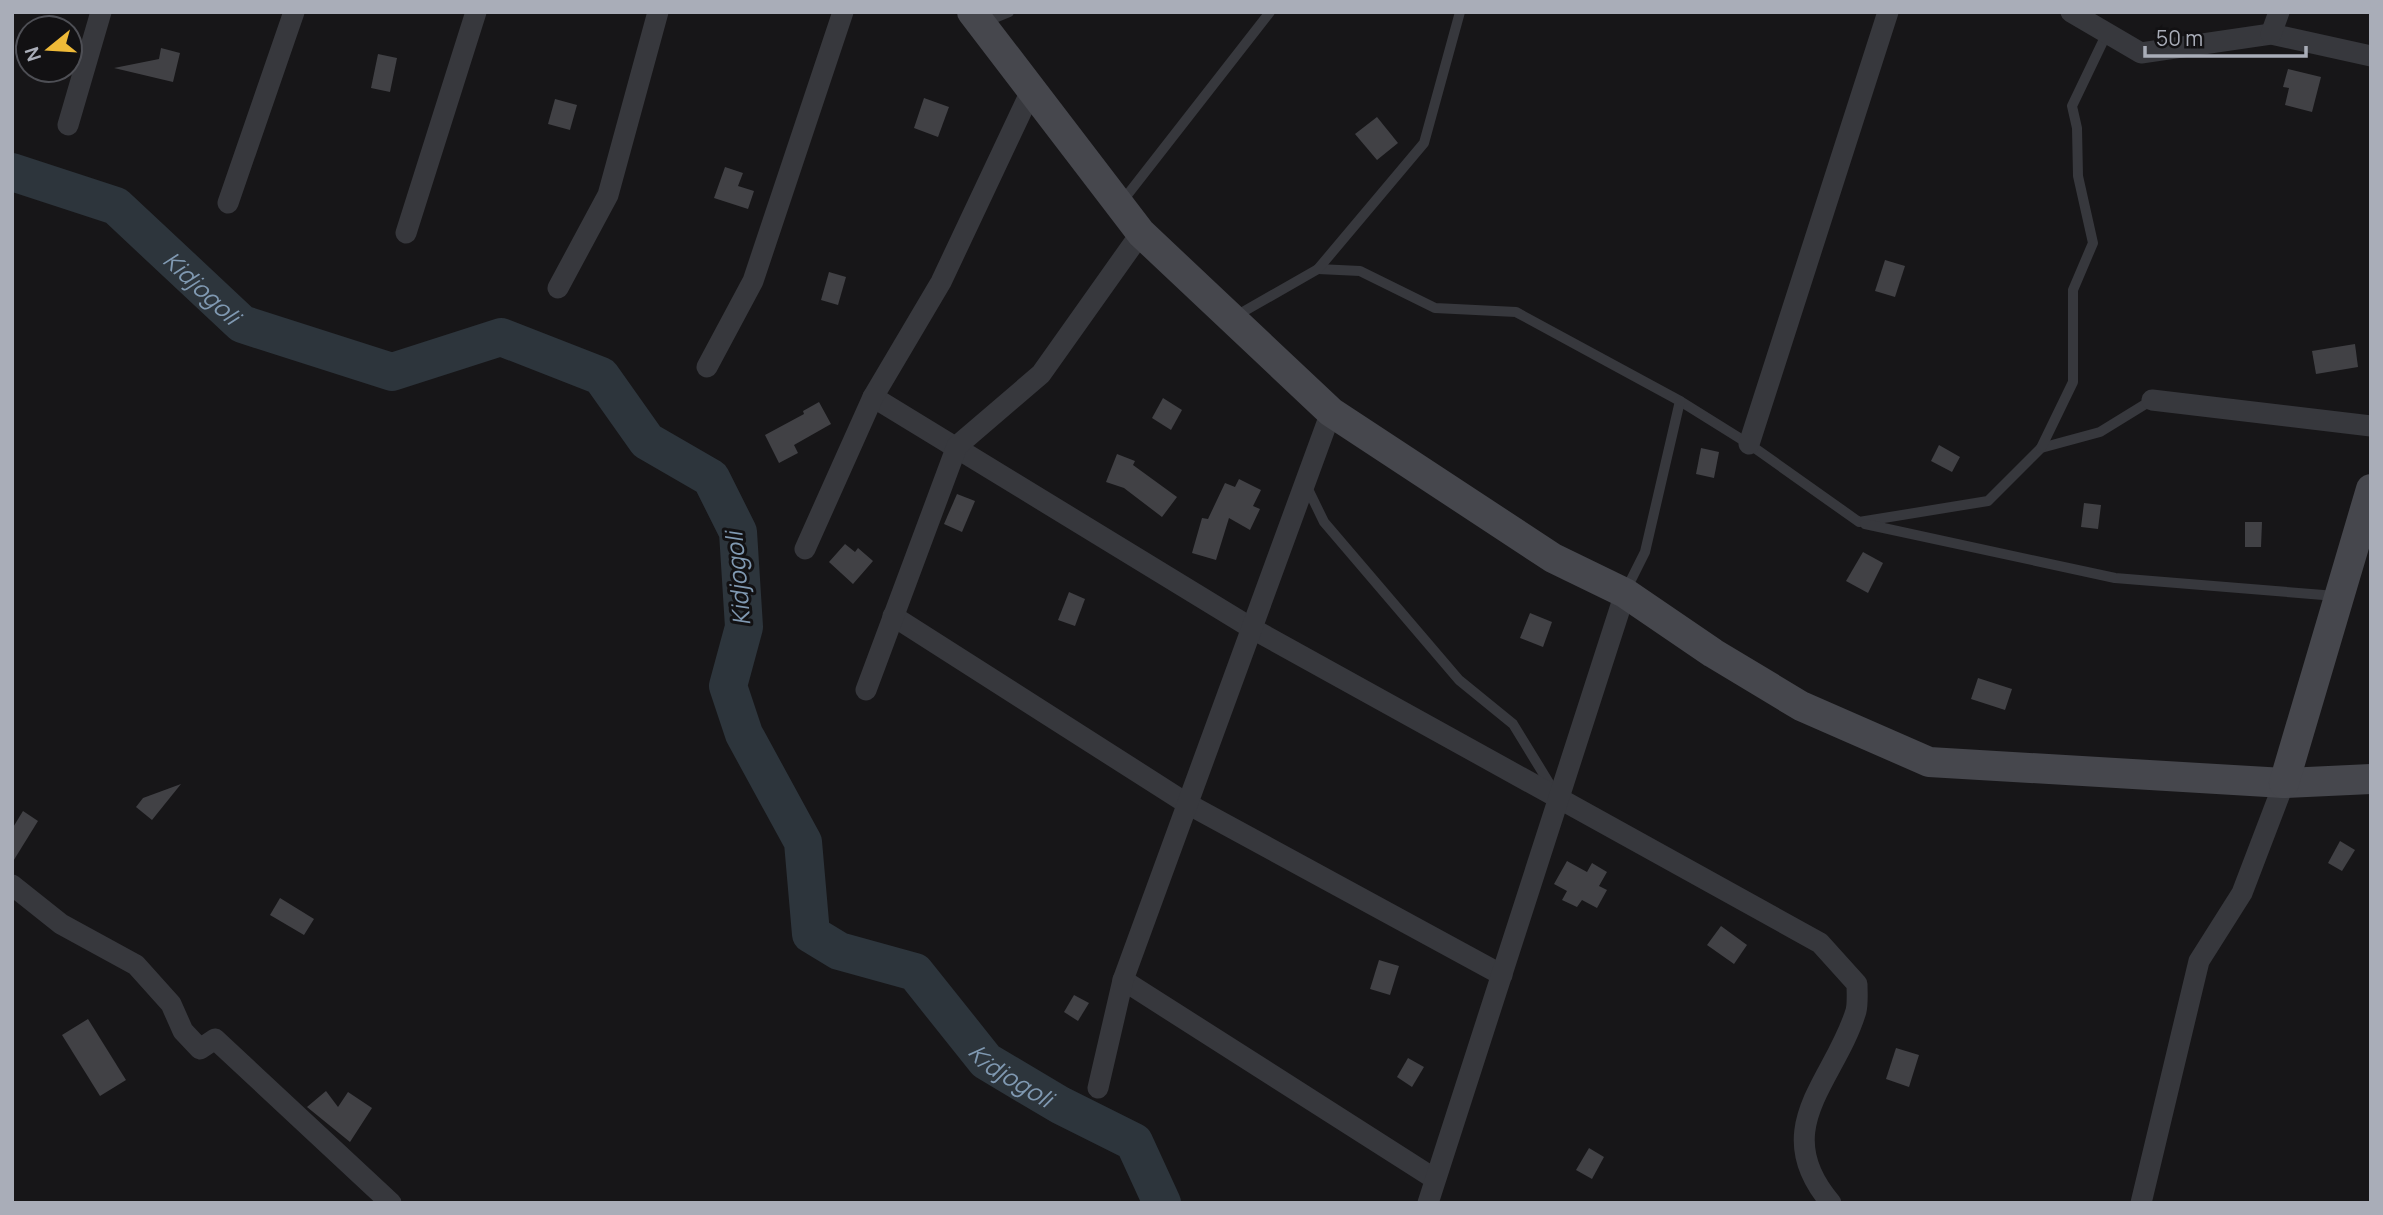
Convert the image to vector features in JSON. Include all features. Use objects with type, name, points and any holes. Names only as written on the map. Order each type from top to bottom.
[{"type":"street","points":[[68,125],[101,12]]},
{"type":"street","points":[[228,203],[294,12]]},
{"type":"street","points":[[406,233],[476,12]]},
{"type":"street","points":[[558,288],[608,195],[658,12]]},
{"type":"street","points":[[707,367],[753,281],[843,12]]},
{"type":"street","points":[[1749,444],[1888,12]]},
{"type":"street","points":[[2071,12],[2141,52],[2272,34],[2371,56]]},
{"type":"street","points":[[2272,34],[2279,12]]},
{"type":"street","points":[[988,16],[1032,89],[1141,233],[1331,412],[1553,558],[1625,593],[1713,653],[1801,706],[1929,762],[2284,783],[2371,779]]},
{"type":"street","points":[[806,549],[873,397],[941,282],[1032,89]]},
{"type":"street","points":[[866,690],[957,446],[1041,374],[1141,233]]},
{"type":"street","points":[[873,397],[1253,629],[1820,943],[1857,984],[1856,1010],[1804,1123],[1814,1183],[1831,1203]]},
{"type":"street","points":[[2152,400],[2371,426]]},
{"type":"street","points":[[1098,1088],[1122,980],[1331,412]]},
{"type":"street","points":[[2141,1203],[2199,961],[2242,893],[2284,783],[2371,489]]},
{"type":"street","points":[[1428,1203],[1625,593]]},
{"type":"street","points":[[893,616],[1186,803],[1502,975]]},
{"type":"street","points":[[12,885],[61,924],[136,965],[171,1004],[183,1031],[200,1049],[215,1039],[391,1203]]},
{"type":"street","points":[[1122,980],[1435,1179]]},
{"type":"lane","points":[[1120,205],[1270,12]]},
{"type":"lane","points":[[1231,318],[1318,269],[1423,143],[1460,12]]},
{"type":"lane","points":[[1859,522],[1988,501],[2040,448],[2073,382],[2073,290],[2093,243],[2078,176],[2077,128],[2071,106],[2107,33]]},
{"type":"lane","points":[[1318,269],[1360,271],[1435,308],[1516,312],[1680,401],[1749,444],[1859,522],[2115,578],[2339,596]]},
{"type":"lane","points":[[2040,448],[2100,432],[2152,400]]},
{"type":"lane","points":[[1625,593],[1645,552],[1680,401]]},
{"type":"lane","points":[[1306,485],[1324,522],[1459,680],[1513,724],[1560,800]]},
{"type":"building","points":[[161,48],[180,53],[173,82],[114,68],[159,59]]},
{"type":"building","points":[[378,54],[397,58],[390,92],[371,88]]},
{"type":"building","points":[[2288,69],[2321,77],[2312,112],[2285,105],[2289,88],[2283,87]]},
{"type":"building","points":[[924,98],[949,107],[938,137],[914,128]]},
{"type":"building","points":[[555,99],[577,105],[570,130],[548,124]]},
{"type":"building","points":[[1377,117],[1398,143],[1377,160],[1355,134]]},
{"type":"building","points":[[725,167],[743,173],[738,186],[754,191],[748,209],[714,198]]},
{"type":"building","points":[[1885,260],[1905,266],[1895,297],[1875,291]]},
{"type":"building","points":[[829,272],[846,277],[838,305],[821,300]]},
{"type":"building","points":[[2355,344],[2358,367],[2316,374],[2312,351]]},
{"type":"building","points":[[1163,398],[1182,410],[1171,430],[1152,418]]},
{"type":"building","points":[[819,402],[831,424],[794,445],[798,453],[779,463],[765,435],[804,414],[803,411]]},
{"type":"building","points":[[1939,445],[1960,457],[1952,472],[1931,461]]},
{"type":"building","points":[[1701,448],[1719,452],[1714,478],[1696,474]]},
{"type":"building","points":[[1117,454],[1135,461],[1133,465],[1177,497],[1162,517],[1124,488],[1106,482]]},
{"type":"building","points":[[1239,479],[1261,490],[1253,506],[1260,509],[1250,530],[1229,518],[1216,560],[1192,553],[1202,518],[1208,519],[1225,483],[1235,487]]},
{"type":"building","points":[[957,494],[975,501],[962,532],[944,524]]},
{"type":"building","points":[[2084,503],[2101,505],[2098,529],[2081,527]]},
{"type":"building","points":[[2245,522],[2262,522],[2261,547],[2245,547]]},
{"type":"building","points":[[845,544],[855,552],[858,548],[873,561],[853,584],[829,562]]},
{"type":"building","points":[[1863,552],[1883,563],[1868,593],[1846,581]]},
{"type":"building","points":[[1069,592],[1085,599],[1075,626],[1058,620]]},
{"type":"building","points":[[1530,613],[1552,622],[1543,647],[1520,638]]},
{"type":"building","points":[[1978,678],[2012,689],[2005,710],[1971,699]]},
{"type":"building","points":[[181,784],[152,820],[136,807],[143,798]]},
{"type":"building","points":[[23,811],[38,821],[12,863],[12,829]]},
{"type":"building","points":[[2340,841],[2355,850],[2342,871],[2328,863]]},
{"type":"building","points":[[1567,861],[1587,872],[1592,863],[1607,872],[1599,886],[1607,890],[1597,908],[1582,900],[1577,907],[1562,900],[1567,891],[1554,884]]},
{"type":"building","points":[[280,898],[314,919],[304,935],[270,915]]},
{"type":"building","points":[[1721,926],[1747,945],[1734,964],[1707,945]]},
{"type":"building","points":[[1379,960],[1399,966],[1390,995],[1370,989]]},
{"type":"building","points":[[1074,995],[1089,1003],[1078,1021],[1064,1012]]},
{"type":"building","points":[[88,1019],[126,1080],[100,1096],[62,1035]]},
{"type":"building","points":[[1896,1048],[1919,1055],[1909,1087],[1886,1079]]},
{"type":"building","points":[[1408,1058],[1424,1067],[1412,1087],[1397,1077]]},
{"type":"building","points":[[326,1091],[338,1107],[348,1092],[372,1108],[350,1142],[307,1107]]},
{"type":"building","points":[[1589,1148],[1604,1157],[1592,1179],[1576,1170]]},
{"type":"waterway","name":"Kidjogoli","points":[[12,172],[116,206],[242,324],[392,372],[501,337],[601,376],[647,441],[711,478],[738,532],[744,627],[728,686],[744,734],[803,842],[811,934],[839,951],[915,972],[986,1061],[1060,1105],[1134,1142],[1162,1203]]}]
